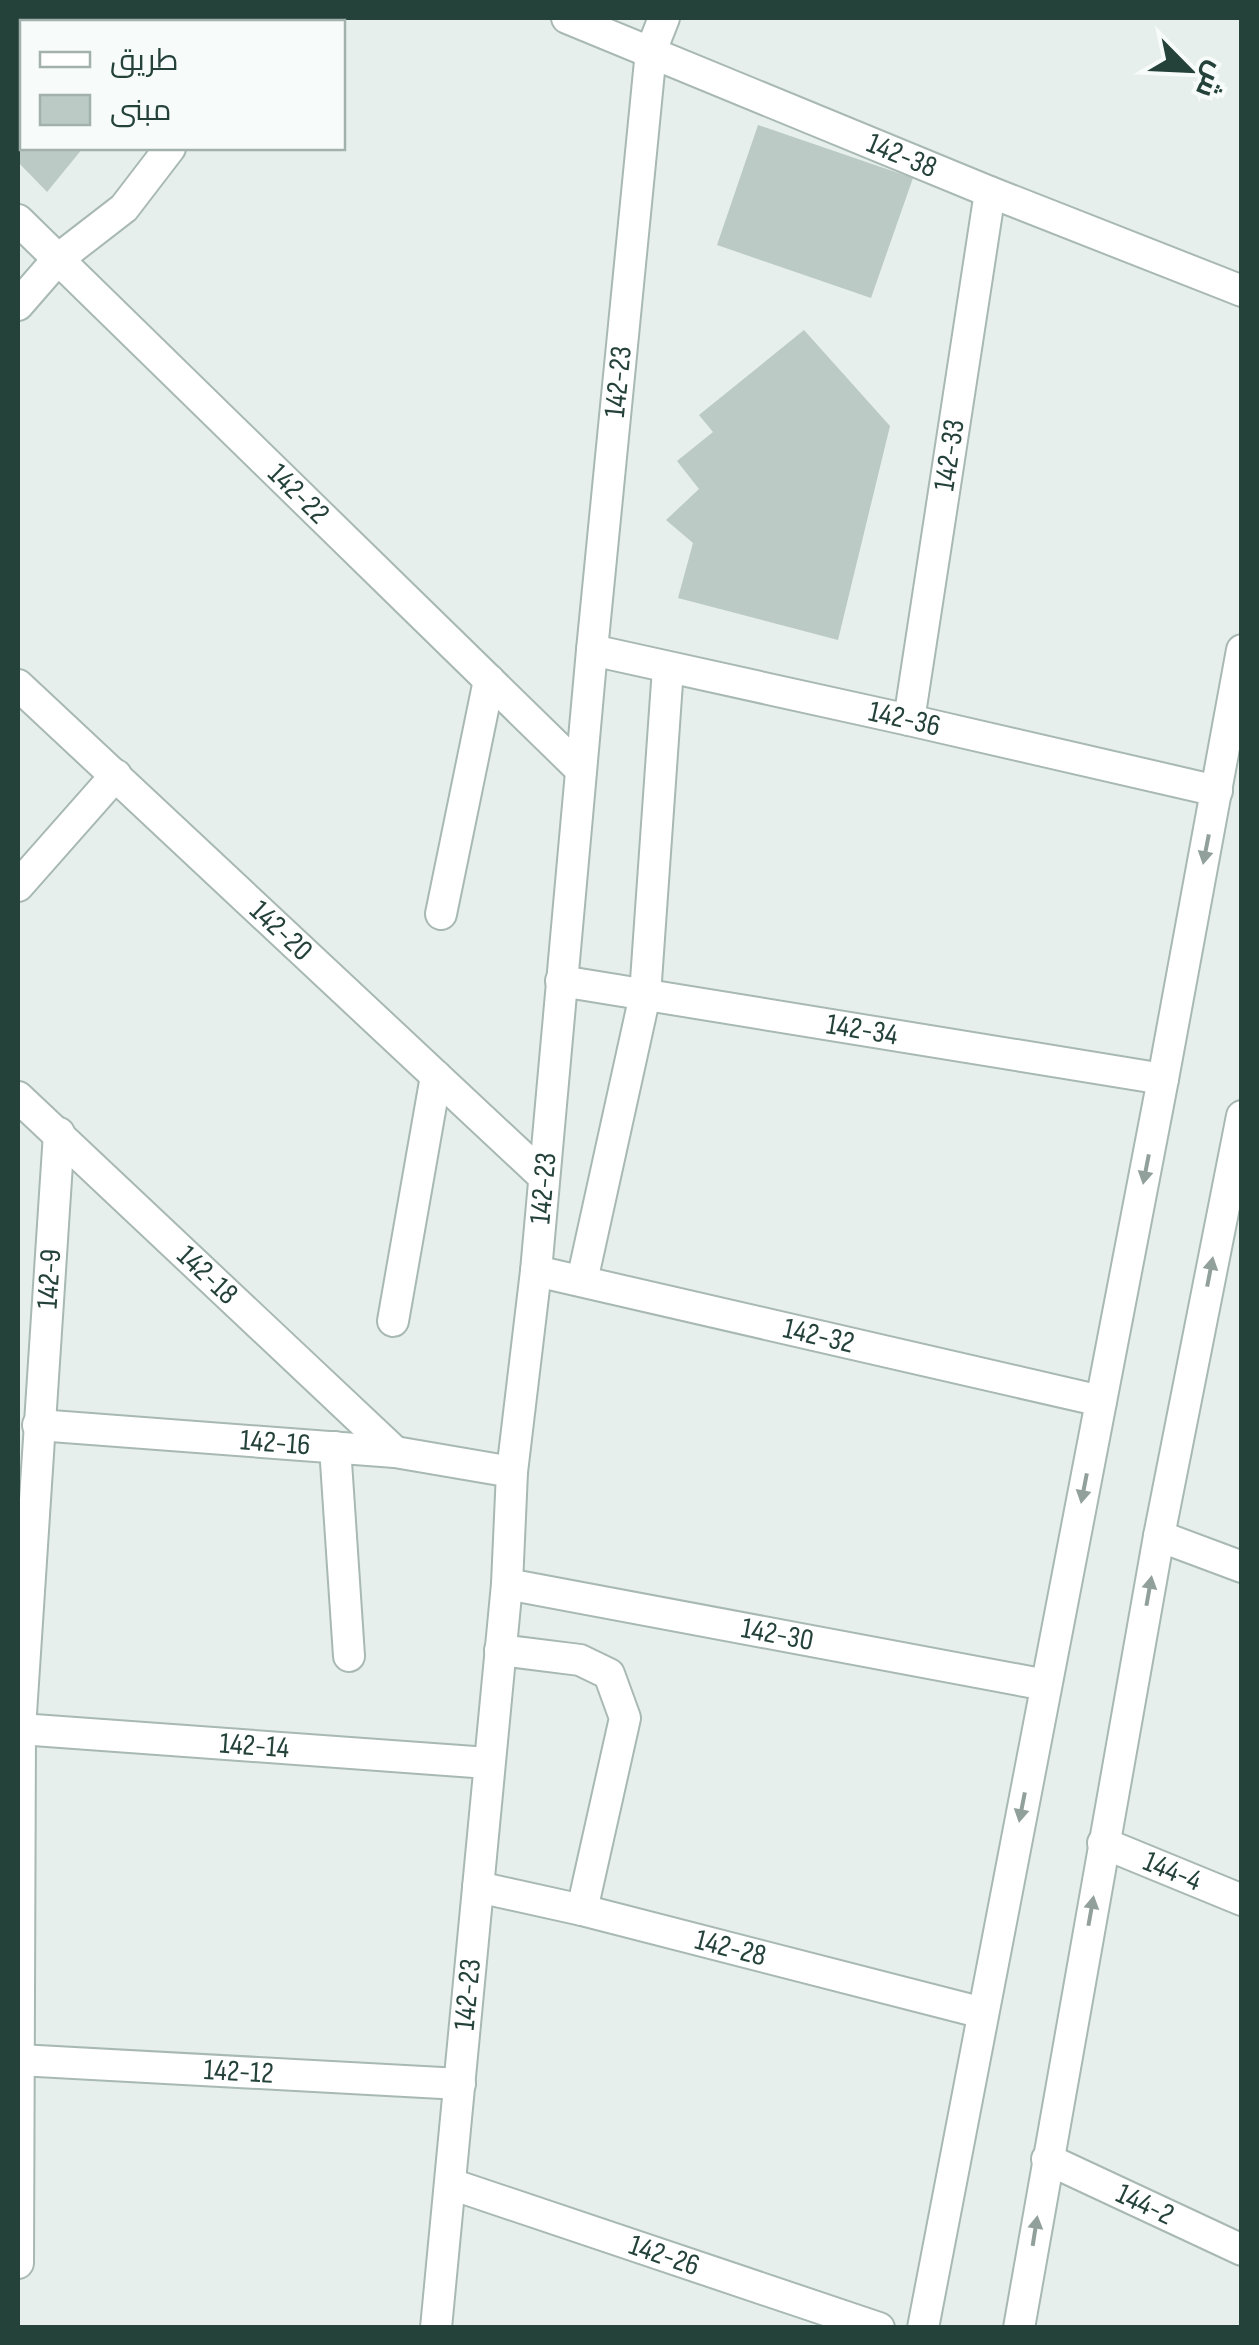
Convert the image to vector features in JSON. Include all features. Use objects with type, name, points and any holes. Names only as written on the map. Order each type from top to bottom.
[{"type":"street","name":"142-38","points":[[567,18],[1242,291]]},
{"type":"street","name":"142-23","points":[[436,2328],[507,1584],[512,1472],[536,1270],[651,51],[664,18]]},
{"type":"street","points":[[18,304],[58,260],[124,208],[168,150]]},
{"type":"street","name":"142-33","points":[[910,720],[990,192]]},
{"type":"street","name":"142-22","points":[[18,220],[581,770]]},
{"type":"street","name":"142-36","points":[[592,650],[1217,792]]},
{"type":"street","points":[[923,2328],[1242,650]]},
{"type":"street","points":[[582,1281],[644,994],[668,668]]},
{"type":"street","points":[[441,914],[489,680]]},
{"type":"street","name":"142-20","points":[[18,685],[544,1177]]},
{"type":"street","points":[[18,886],[116,775]]},
{"type":"street","name":"142-34","points":[[561,981],[1163,1079]]},
{"type":"street","points":[[393,1320],[436,1076]]},
{"type":"street","name":"142-18","points":[[18,1097],[395,1452]]},
{"type":"street","points":[[1019,2328],[1159,1536],[1230,1235],[1242,1116]]},
{"type":"street","name":"142-9","points":[[18,2264],[20,1729],[60,1133]]},
{"type":"street","name":"142-32","points":[[536,1270],[1101,1401]]},
{"type":"street","name":"142-16","points":[[38,1425],[395,1452],[512,1472]]},
{"type":"street","points":[[336,1447],[348,1656]]},
{"type":"street","points":[[1159,1536],[1242,1567]]},
{"type":"street","name":"142-30","points":[[507,1584],[1046,1685]]},
{"type":"street","points":[[500,1650],[580,1660],[609,1674],[626,1718],[582,1910]]},
{"type":"street","name":"142-14","points":[[20,1729],[488,1762]]},
{"type":"street","name":"144-4","points":[[1103,1843],[1242,1900]]},
{"type":"street","name":"142-28","points":[[478,1887],[983,2013]]},
{"type":"street","name":"142-12","points":[[19,2060],[460,2084]]},
{"type":"street","name":"144-2","points":[[1047,2159],[1242,2250]]},
{"type":"street","name":"142-26","points":[[451,2184],[879,2328]]},
{"type":"building","points":[[18,18],[132,18],[20,20],[20,150],[81,150],[47,192],[18,162]]},
{"type":"building","points":[[758,125],[913,178],[871,298],[717,245]]},
{"type":"building","points":[[804,330],[890,426],[838,640],[678,598],[693,543],[666,520],[699,489],[677,461],[713,432],[699,415]]}]
